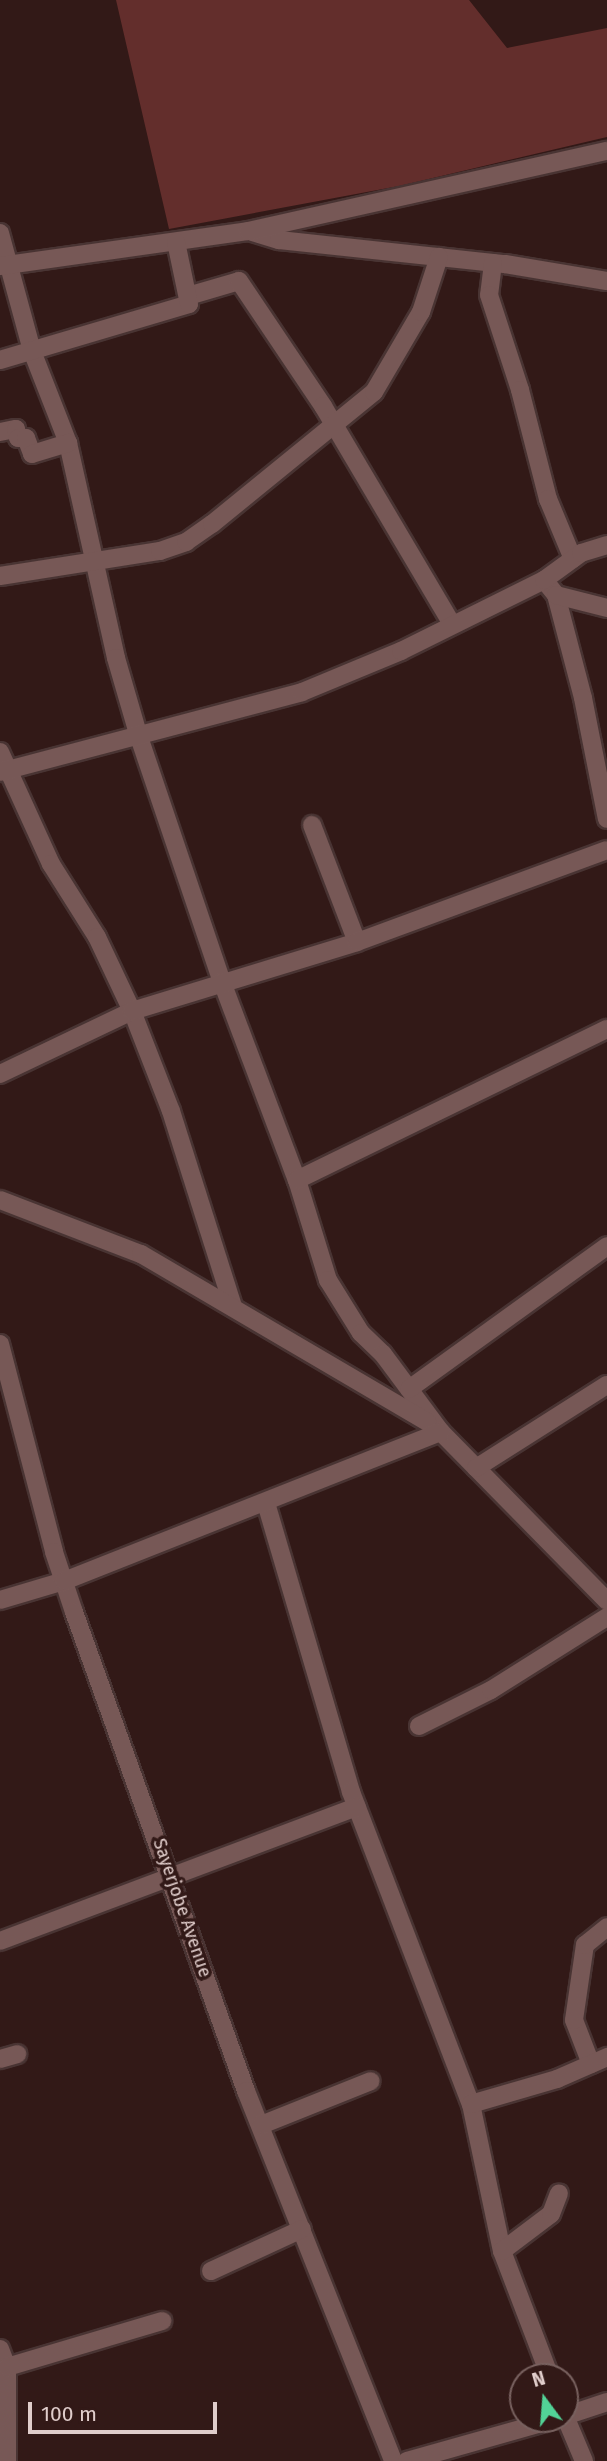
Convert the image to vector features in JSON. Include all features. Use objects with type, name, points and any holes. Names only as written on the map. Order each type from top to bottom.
[{"type":"street","points":[[4,265],[248,231],[607,151]]},
{"type":"street","points":[[248,231],[279,240],[493,263],[607,281]]},
{"type":"street","points":[[0,233],[4,265],[32,351],[68,443],[93,561],[139,737],[222,982],[297,1180],[333,1290],[361,1333],[409,1389],[440,1432]]},
{"type":"street","points":[[0,360],[189,304],[176,242]]},
{"type":"street","points":[[0,576],[160,551],[186,542],[333,428],[374,392],[421,312],[439,257]]},
{"type":"street","points":[[493,263],[489,295],[520,390],[548,499],[573,559]]},
{"type":"street","points":[[188,296],[239,281],[333,428],[452,624]]},
{"type":"street","points":[[0,432],[16,429],[18,438],[26,438],[32,454],[68,443]]},
{"type":"street","points":[[4,771],[302,692],[362,669],[544,580],[573,559],[607,545]]},
{"type":"street","points":[[544,580],[556,595],[583,698],[607,819]]},
{"type":"street","points":[[556,595],[607,607]]},
{"type":"street","points":[[0,752],[4,771],[51,864],[97,937],[132,1011],[171,1111],[233,1307]]},
{"type":"street","points":[[312,825],[358,942]]},
{"type":"street","points":[[0,1074],[132,1011],[358,942],[607,850]]},
{"type":"street","points":[[297,1180],[607,1029]]},
{"type":"street","points":[[0,1200],[141,1254],[400,1403],[440,1432],[606,1598]]},
{"type":"street","points":[[409,1389],[607,1246]]},
{"type":"street","name":"Sayerjobe Avenue","points":[[0,1344],[64,1581],[261,2125],[393,2461]]},
{"type":"street","points":[[476,1468],[607,1385]]},
{"type":"street","points":[[0,1600],[64,1581],[440,1432]]},
{"type":"street","points":[[265,1503],[357,1807],[471,2104],[502,2251],[545,2363]]},
{"type":"street","points":[[419,1726],[491,1690],[607,1617]]},
{"type":"street","points":[[0,1941],[357,1807]]},
{"type":"street","points":[[471,2104],[557,2079],[599,2061],[574,2020],[585,1945],[607,1927]]},
{"type":"street","points":[[261,2125],[371,2081]]},
{"type":"street","points":[[502,2251],[551,2214],[559,2193]]},
{"type":"street","points":[[211,2271],[302,2229]]},
{"type":"street","points":[[7,2461],[2,2357],[162,2320]]},
{"type":"street","points":[[579,2411],[607,2402]]},
{"type":"street","points":[[407,2461],[509,2432]]},
{"type":"street","points":[[572,2433],[584,2461]]},
{"type":"shaded area","points":[[116,0],[469,0],[507,48],[607,28],[607,137],[399,186],[169,229]]}]
